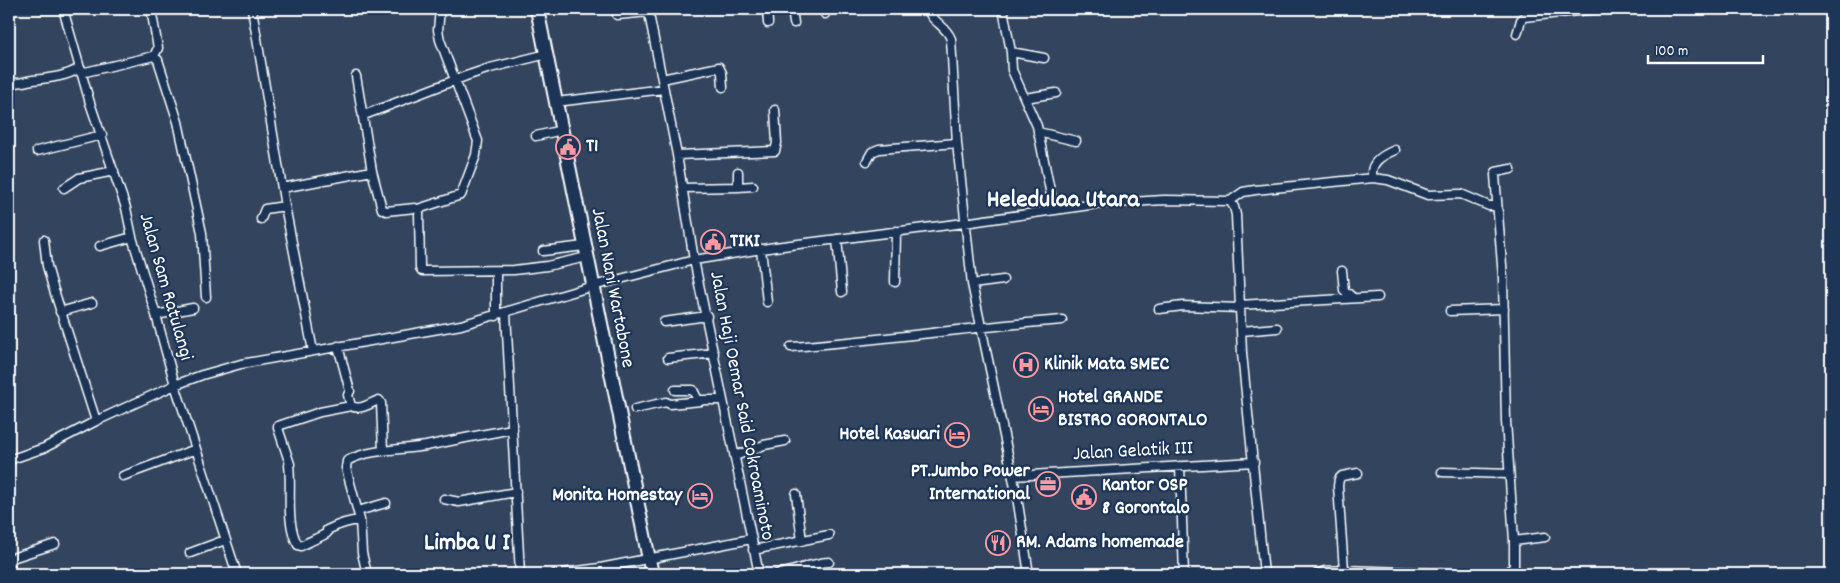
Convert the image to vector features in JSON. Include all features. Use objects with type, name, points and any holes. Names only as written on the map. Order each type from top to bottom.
[{"type":"main road","name":"Jalan Nani Wartabone","points":[[537,9],[652,574]]},
{"type":"street","name":"Jalan Sam Ratulangi","points":[[63,9],[90,103],[126,208],[132,236],[175,385],[237,574]]},
{"type":"street","points":[[151,9],[158,48],[154,56]]},
{"type":"street","points":[[252,9],[285,206],[313,351]]},
{"type":"street","points":[[356,76],[372,171],[382,209],[386,211],[418,209],[461,195],[476,155],[478,141],[440,40],[438,18],[440,9]]},
{"type":"street","points":[[767,9],[768,23]]},
{"type":"street","points":[[792,9],[794,23]]},
{"type":"street","points":[[928,9],[930,16],[944,27],[951,39],[957,143],[964,223],[972,284],[1013,476],[1028,574]]},
{"type":"street","points":[[1003,9],[1011,52],[1012,70],[1038,132],[1054,210]]},
{"type":"street","points":[[1517,34],[1518,25],[1524,17],[1596,9]]},
{"type":"street","points":[[617,15],[649,11]]},
{"type":"street","name":"Jalan Haji Oemar Said Cokroaminoto","points":[[649,11],[678,155],[694,260],[759,574]]},
{"type":"street","points":[[1011,52],[1044,58]]},
{"type":"street","points":[[364,115],[490,68],[547,54]]},
{"type":"street","points":[[9,82],[18,84],[154,56]]},
{"type":"street","points":[[154,56],[158,60],[178,122],[185,151],[202,233],[206,297]]},
{"type":"street","points":[[662,79],[719,67],[722,73],[723,87]]},
{"type":"street","points":[[556,102],[664,89]]},
{"type":"street","points":[[1025,98],[1056,94]]},
{"type":"street","points":[[678,155],[775,151],[777,143],[775,110]]},
{"type":"street","points":[[536,136],[562,130]]},
{"type":"street","points":[[1038,132],[1076,141]]},
{"type":"street","points":[[37,151],[102,135]]},
{"type":"street","points":[[867,160],[872,152],[879,149],[957,143]]},
{"type":"street","points":[[1373,178],[1373,169],[1378,160],[1395,150]]},
{"type":"street","points":[[1497,574],[1509,572],[1513,568],[1514,541],[1506,421],[1503,278],[1495,175],[1495,172],[1505,170]]},
{"type":"street","points":[[64,188],[79,178],[114,171]]},
{"type":"street","points":[[282,188],[372,171]]},
{"type":"street","points":[[738,172],[738,187]]},
{"type":"street","points":[[9,460],[44,448],[96,421],[175,385],[202,375],[241,364],[462,325],[593,286],[694,260],[761,249],[1054,210],[1130,201],[1230,201],[1243,192],[1255,190],[1373,178],[1388,180],[1428,195],[1461,194],[1489,206],[1496,206]]},
{"type":"street","points":[[683,188],[753,186]]},
{"type":"street","points":[[1230,201],[1236,215],[1239,306],[1264,574]]},
{"type":"street","points":[[261,219],[265,209],[285,206]]},
{"type":"street","points":[[418,209],[421,270],[514,270],[547,266],[585,251]]},
{"type":"street","points":[[895,282],[896,231]]},
{"type":"street","points":[[100,246],[132,236]]},
{"type":"street","points":[[837,239],[842,292]]},
{"type":"street","points":[[44,240],[49,274],[96,421]]},
{"type":"street","points":[[761,249],[767,302]]},
{"type":"street","points":[[543,251],[585,251]]},
{"type":"street","points":[[496,271],[496,316]]},
{"type":"street","points":[[1342,271],[1344,290],[1352,297]]},
{"type":"street","points":[[972,284],[1004,280]]},
{"type":"street","points":[[1159,309],[1190,306],[1209,308],[1378,296]]},
{"type":"street","points":[[60,312],[92,304]]},
{"type":"street","points":[[156,315],[193,308]]},
{"type":"street","points":[[1450,311],[1504,309]]},
{"type":"street","points":[[506,313],[520,574]]},
{"type":"street","points":[[664,322],[707,316]]},
{"type":"street","points":[[791,347],[1062,320]]},
{"type":"street","points":[[1241,331],[1277,328]]},
{"type":"street","points":[[338,346],[350,391],[348,395],[351,406]]},
{"type":"street","points":[[668,358],[714,353]]},
{"type":"street","points":[[675,390],[693,390],[701,401]]},
{"type":"street","points":[[360,520],[332,527],[327,530],[325,535],[317,537],[301,546],[298,545],[288,503],[291,496],[290,464],[278,426],[320,412],[351,406],[362,408],[379,400],[381,403],[383,451]]},
{"type":"street","points":[[635,409],[666,402],[670,404],[724,400]]},
{"type":"street","points":[[367,574],[362,553],[360,520],[346,468],[346,461],[383,451],[420,447],[513,429]]},
{"type":"street","points":[[735,456],[764,445],[785,441]]},
{"type":"street","points":[[123,476],[196,449]]},
{"type":"street","name":"Jalan Gelatik III","points":[[1013,476],[1254,462]]},
{"type":"street","points":[[1180,466],[1184,574]]},
{"type":"street","points":[[1442,472],[1509,474]]},
{"type":"street","points":[[1344,570],[1339,479],[1342,476],[1358,474]]},
{"type":"street","points":[[444,499],[459,502],[516,492]]},
{"type":"street","points":[[796,494],[802,541]]},
{"type":"street","points":[[358,511],[386,503]]},
{"type":"street","points":[[753,550],[829,536]]},
{"type":"street","points":[[1514,541],[1545,537]]},
{"type":"street","points":[[556,574],[751,539]]},
{"type":"street","points":[[190,553],[225,540]]},
{"type":"street","points":[[11,574],[9,561],[56,544]]},
{"type":"street","points":[[776,574],[793,571],[813,564],[829,562]]},
{"type":"street","points":[[1317,574],[1325,571],[1344,570],[1467,574]]},
{"type":"place","name":"T1","points":[[568,147]]},
{"type":"place","name":"TIKI","points":[[713,242]]},
{"type":"place","name":"Klinik Mata SMEC","points":[[1026,365]]},
{"type":"place","name":"Hotel GRANDE BISTRO GORONTALO","points":[[1041,409]]},
{"type":"place","name":"Hotel Kasuari","points":[[957,435]]},
{"type":"place","name":"PT.Jumbo Power International","points":[[1048,484]]},
{"type":"place","name":"Monita Homestay","points":[[700,496]]},
{"type":"place","name":"Kantor OSP 8 Gorontalo","points":[[1084,497]]},
{"type":"place","name":"RM. Adams homemade","points":[[998,543]]},
{"type":"district","name":"Heledulaa Utara","points":[[1063,201]]},
{"type":"district","name":"Limba U I","points":[[467,544]]}]
